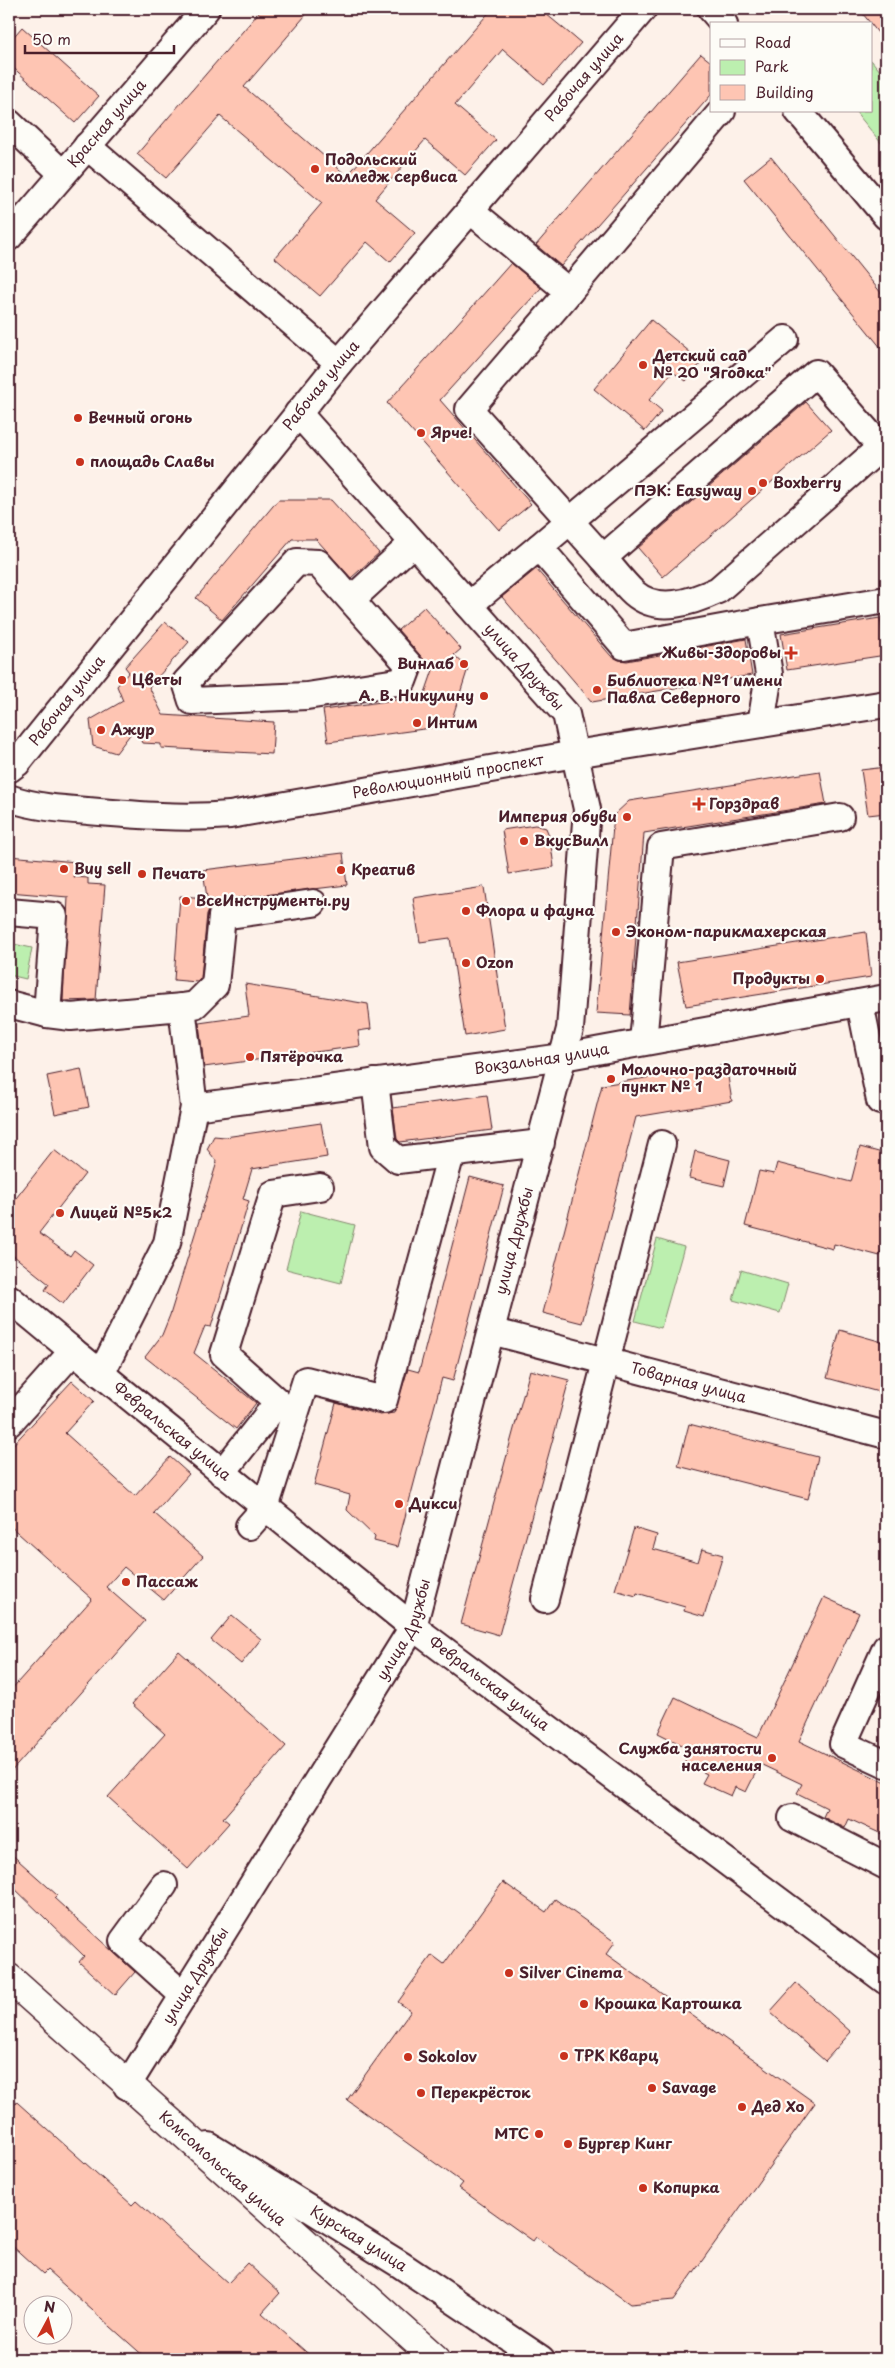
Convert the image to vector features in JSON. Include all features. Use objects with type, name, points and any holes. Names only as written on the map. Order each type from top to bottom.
[{"type":"main road","name":"Комсомольская улица","points":[[9,1978],[436,2359]]},
{"type":"street","name":"Красная улица","points":[[9,237],[87,146],[179,27],[206,9]]},
{"type":"street","name":"Рабочая улица","points":[[9,769],[16,763],[339,363],[643,9]]},
{"type":"street","points":[[711,9],[722,22]]},
{"type":"street","points":[[603,558],[816,373],[884,450],[718,590],[696,601],[681,604],[656,604],[644,600],[634,593],[469,409],[721,112]]},
{"type":"street","points":[[799,112],[886,216]]},
{"type":"street","points":[[9,123],[63,174]]},
{"type":"street","points":[[87,146],[339,363]]},
{"type":"street","points":[[470,210],[569,292]]},
{"type":"street","points":[[469,605],[570,522],[785,339]]},
{"type":"street","name":"улица Дружбы","points":[[128,2086],[413,1627],[570,1029],[587,810],[566,714],[298,413]]},
{"type":"street","points":[[351,600],[413,543]]},
{"type":"street","points":[[539,547],[624,646],[886,600]]},
{"type":"street","points":[[297,562],[318,563],[351,600],[410,665],[403,682],[307,696],[192,701],[186,682],[297,562]]},
{"type":"street","points":[[760,621],[769,674],[761,724]]},
{"type":"street","name":"Революционный проспект","points":[[9,798],[55,808],[145,816],[196,818],[240,813],[575,754],[886,704]]},
{"type":"street","points":[[644,1042],[661,847],[840,817]]},
{"type":"street","points":[[9,1004],[47,1014],[71,1017],[195,1005],[215,984],[222,916],[313,903]]},
{"type":"street","points":[[9,912],[54,916],[47,1014]]},
{"type":"street","name":"Вокзальная улица","points":[[194,1107],[563,1057],[886,998]]},
{"type":"street","points":[[860,1002],[880,1101],[886,1101]]},
{"type":"street","points":[[102,1374],[167,1243],[194,1107],[182,1006]]},
{"type":"street","points":[[375,1082],[384,1147],[398,1160],[540,1143]]},
{"type":"street","points":[[545,1599],[662,1144]]},
{"type":"street","points":[[257,1517],[306,1380],[384,1400],[451,1154]]},
{"type":"street","points":[[222,1473],[278,1402],[224,1354],[273,1194],[320,1187]]},
{"type":"street","name":"Февральская улица","points":[[9,1298],[222,1473],[257,1517],[413,1627],[886,1981]]},
{"type":"street","name":"Товарная улица","points":[[491,1331],[886,1435]]},
{"type":"street","points":[[9,1423],[40,1398],[73,1351]]},
{"type":"street","points":[[886,1648],[843,1744],[886,1764]]},
{"type":"street","points":[[792,1818],[886,1866]]},
{"type":"street","points":[[164,1885],[123,1941],[184,1996]]},
{"type":"street","name":"Курская улица","points":[[173,2124],[401,2265],[541,2359]]},
{"type":"green space","points":[[872,61],[886,78],[886,149],[856,112],[872,112]]},
{"type":"green space","points":[[9,943],[32,948],[26,979],[9,975]]},
{"type":"green space","points":[[301,1211],[355,1225],[341,1283],[286,1269]]},
{"type":"green space","points":[[657,1239],[684,1247],[661,1328],[635,1321]]},
{"type":"green space","points":[[741,1270],[788,1284],[780,1313],[733,1300]]},
{"type":"building","points":[[262,9],[311,9],[244,87],[347,176],[492,9],[540,9],[581,43],[544,85],[503,49],[455,105],[496,140],[465,175],[425,140],[375,199],[415,233],[390,262],[367,242],[320,296],[275,258],[322,203],[220,116],[166,178],[137,154]]},
{"type":"building","points":[[859,9],[886,9],[886,43],[872,25],[872,22],[869,22]]},
{"type":"building","points":[[22,27],[99,96],[75,123],[9,64],[9,42]]},
{"type":"building","points":[[701,54],[710,61],[710,96],[561,266],[536,245]]},
{"type":"building","points":[[771,157],[886,299],[886,354],[744,179]]},
{"type":"building","points":[[511,263],[541,288],[440,400],[531,504],[499,530],[387,403]]},
{"type":"building","points":[[651,320],[702,362],[686,381],[673,372],[649,400],[662,411],[645,431],[594,389]]},
{"type":"building","points":[[806,402],[831,430],[663,577],[638,548]]},
{"type":"building","points":[[278,500],[331,500],[379,553],[351,578],[316,539],[292,539],[222,620],[196,598]]},
{"type":"building","points":[[536,569],[611,656],[619,660],[627,661],[746,639],[752,675],[592,702],[502,597]]},
{"type":"building","points":[[424,607],[461,649],[454,655],[468,668],[452,719],[431,722],[431,728],[328,742],[323,710],[424,696],[433,670],[398,630]]},
{"type":"building","points":[[880,618],[886,655],[787,670],[781,634]]},
{"type":"building","points":[[165,622],[189,642],[149,687],[163,715],[274,722],[272,754],[161,748],[161,744],[142,743],[135,728],[116,753],[93,746],[90,720],[123,701],[117,686],[129,672],[125,667]]},
{"type":"building","points":[[886,767],[886,813],[868,815],[861,770]]},
{"type":"building","points":[[820,771],[826,804],[644,833],[630,1015],[596,1013],[614,815],[629,801]]},
{"type":"building","points":[[535,825],[546,828],[550,838],[554,867],[509,874],[502,830]]},
{"type":"building","points":[[343,853],[347,885],[215,901],[207,914],[201,978],[197,982],[174,980],[180,896],[207,898],[203,870]]},
{"type":"building","points":[[9,856],[76,862],[74,877],[88,878],[88,884],[105,885],[96,1000],[63,1001],[68,897],[9,892]]},
{"type":"building","points":[[484,887],[505,1029],[465,1036],[450,938],[420,942],[413,898]]},
{"type":"building","points":[[866,932],[871,977],[686,1006],[677,962]]},
{"type":"building","points":[[245,984],[368,1004],[371,1029],[358,1031],[360,1046],[204,1067],[199,1023],[249,1016]]},
{"type":"building","points":[[726,1065],[732,1101],[636,1117],[582,1323],[543,1313],[602,1085]]},
{"type":"building","points":[[81,1069],[89,1107],[55,1114],[47,1076]]},
{"type":"building","points":[[487,1095],[492,1130],[400,1142],[397,1139],[393,1108]]},
{"type":"building","points":[[321,1123],[327,1157],[252,1169],[243,1199],[249,1201],[211,1327],[205,1326],[194,1353],[256,1403],[236,1429],[145,1357],[162,1335],[170,1315],[217,1162],[207,1149],[214,1136],[225,1137]]},
{"type":"building","points":[[860,1147],[886,1154],[886,1193],[880,1217],[886,1219],[886,1232],[880,1256],[834,1244],[833,1249],[745,1226],[759,1171],[774,1174],[777,1163],[851,1182]]},
{"type":"building","name":"Лицей №5к2","points":[[54,1150],[85,1174],[39,1233],[70,1256],[74,1250],[93,1265],[63,1304],[45,1290],[49,1284],[9,1252],[9,1207]]},
{"type":"building","points":[[695,1151],[730,1160],[724,1186],[689,1178]]},
{"type":"building","points":[[470,1177],[504,1186],[453,1381],[442,1378],[397,1547],[374,1541],[375,1537],[347,1510],[350,1495],[314,1485],[336,1403],[380,1415],[394,1413],[408,1369],[419,1372]]},
{"type":"building","points":[[840,1330],[886,1343],[886,1394],[827,1378]]},
{"type":"building","points":[[530,1370],[569,1380],[499,1635],[461,1624]]},
{"type":"building","name":"Пассаж","points":[[72,1381],[94,1401],[65,1433],[135,1496],[170,1457],[189,1474],[154,1513],[203,1556],[164,1600],[124,1567],[106,1587],[145,1621],[9,1774],[9,1692],[92,1599],[9,1525],[9,1449]]},
{"type":"building","points":[[689,1424],[818,1457],[808,1499],[678,1466]]},
{"type":"building","points":[[634,1528],[657,1535],[653,1549],[698,1562],[702,1549],[723,1555],[704,1617],[684,1611],[685,1607],[637,1593],[636,1596],[615,1590]]},
{"type":"building","points":[[824,1597],[859,1613],[799,1741],[886,1783],[886,1836],[849,1819],[845,1828],[823,1817],[827,1808],[797,1793],[802,1784],[760,1764],[746,1792],[735,1787],[731,1796],[702,1783],[707,1774],[684,1763],[690,1749],[658,1733],[675,1697],[758,1737]]},
{"type":"building","points":[[232,1615],[261,1639],[241,1664],[211,1640]]},
{"type":"building","points":[[179,1651],[286,1746],[223,1818],[229,1823],[188,1869],[108,1797],[165,1734],[132,1704]]},
{"type":"building","points":[[9,1852],[57,1895],[54,1898],[135,1972],[115,1995],[79,1962],[84,1956],[9,1883]]},
{"type":"building","name":"ТРК Кварц","points":[[503,1882],[546,1912],[555,1899],[615,1942],[606,1954],[815,2103],[674,2300],[630,2304],[536,2237],[533,2241],[459,2188],[463,2183],[347,2100],[411,2011],[398,2002],[432,1955],[444,1964]]},
{"type":"building","points":[[796,1983],[851,2032],[825,2061],[770,2012]]},
{"type":"building","points":[[9,2095],[132,2205],[136,2201],[228,2283],[247,2263],[280,2293],[262,2313],[314,2359],[147,2359],[47,2270],[43,2274],[9,2243]]},
{"type":"place","name":"Подольский колледж сервиса","points":[[315,169]]},
{"type":"place","name":"Детский сад № 20 \"Ягодка\"","points":[[643,365]]},
{"type":"place","name":"Вечный огонь","points":[[78,418]]},
{"type":"place","name":"Ярче!","points":[[421,433]]},
{"type":"place","name":"площадь Славы","points":[[80,462]]},
{"type":"place","name":"Boxberry","points":[[763,483]]},
{"type":"place","name":"ПЭК: Easyway","points":[[752,491]]},
{"type":"place","name":"Живы-Здоровы","points":[[791,653]]},
{"type":"place","name":"Винлаб","points":[[464,664]]},
{"type":"place","name":"Цветы","points":[[122,680]]},
{"type":"place","name":"Библиотека №1 имени Павла Северного","points":[[597,690]]},
{"type":"place","name":"А. В. Никулину","points":[[484,696]]},
{"type":"place","name":"Интим","points":[[417,723]]},
{"type":"place","name":"Ажур","points":[[101,730]]},
{"type":"place","name":"Горздрав","points":[[699,804]]},
{"type":"place","name":"Империя обуви","points":[[627,817]]},
{"type":"place","name":"ВкусВилл","points":[[524,841]]},
{"type":"place","name":"Buy sell","points":[[64,869]]},
{"type":"place","name":"Креатив","points":[[341,870]]},
{"type":"place","name":"Печать","points":[[142,874]]},
{"type":"place","name":"ВсеИнструменты.ру","points":[[186,901]]},
{"type":"place","name":"Флора и фауна","points":[[466,911]]},
{"type":"place","name":"Эконом-парикмахерская","points":[[616,932]]},
{"type":"place","name":"Ozon","points":[[466,963]]},
{"type":"place","name":"Продукты","points":[[820,979]]},
{"type":"place","name":"Пятёрочка","points":[[250,1057]]},
{"type":"place","name":"Молочно-раздаточный пункт № 1","points":[[611,1079]]},
{"type":"place","name":"Лицей №5к2","points":[[60,1213]]},
{"type":"place","name":"Дикси","points":[[399,1504]]},
{"type":"place","name":"Пассаж","points":[[126,1582]]},
{"type":"place","name":"Служба занятости населения","points":[[772,1758]]},
{"type":"place","name":"Silver Cinema","points":[[509,1973]]},
{"type":"place","name":"Крошка Картошка","points":[[584,2004]]},
{"type":"place","name":"ТРК Кварц","points":[[564,2056]]},
{"type":"place","name":"Sokolov","points":[[408,2057]]},
{"type":"place","name":"Savage","points":[[652,2088]]},
{"type":"place","name":"Перекрёсток","points":[[421,2093]]},
{"type":"place","name":"Дед Хо","points":[[742,2107]]},
{"type":"place","name":"МТС","points":[[539,2134]]},
{"type":"place","name":"Бургер Кинг","points":[[568,2144]]},
{"type":"place","name":"Копирка","points":[[643,2188]]}]
